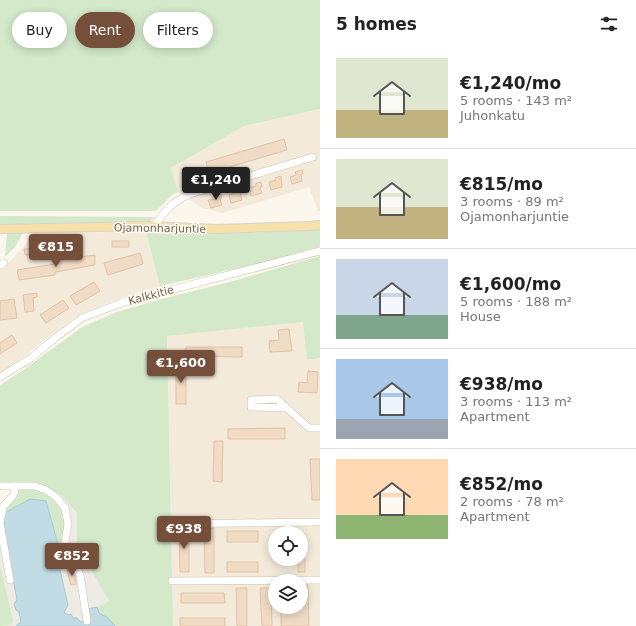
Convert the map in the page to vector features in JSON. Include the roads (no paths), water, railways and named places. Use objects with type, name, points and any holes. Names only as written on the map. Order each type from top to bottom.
[{"type":"main road","name":"Ojamonharjuntie","points":[[0,229],[154,227],[218,228],[320,225]]},
{"type":"street","points":[[154,227],[163,214],[176,200],[190,194],[313,157]]},
{"type":"street","name":"Kalkkitie","points":[[0,377],[31,358],[82,318],[101,310],[121,303],[320,251]]},
{"type":"street","points":[[286,408],[309,428],[320,428]]},
{"type":"street","points":[[0,486],[35,486],[46,490],[56,497],[65,508],[68,524],[65,542],[67,551],[80,575],[88,621]]},
{"type":"street","points":[[10,580],[0,523],[3,507],[14,494],[14,486]]},
{"type":"street","points":[[170,524],[320,522]]},
{"type":"street","points":[[172,581],[320,580]]},
{"type":"water","points":[[30,499],[46,501],[59,548],[57,557],[68,605],[64,613],[69,615],[71,614],[73,618],[77,618],[81,622],[87,621],[87,609],[97,607],[99,613],[108,618],[115,626],[16,626],[21,622],[19,612],[16,610],[14,604],[17,600],[5,535],[3,514]]}]
